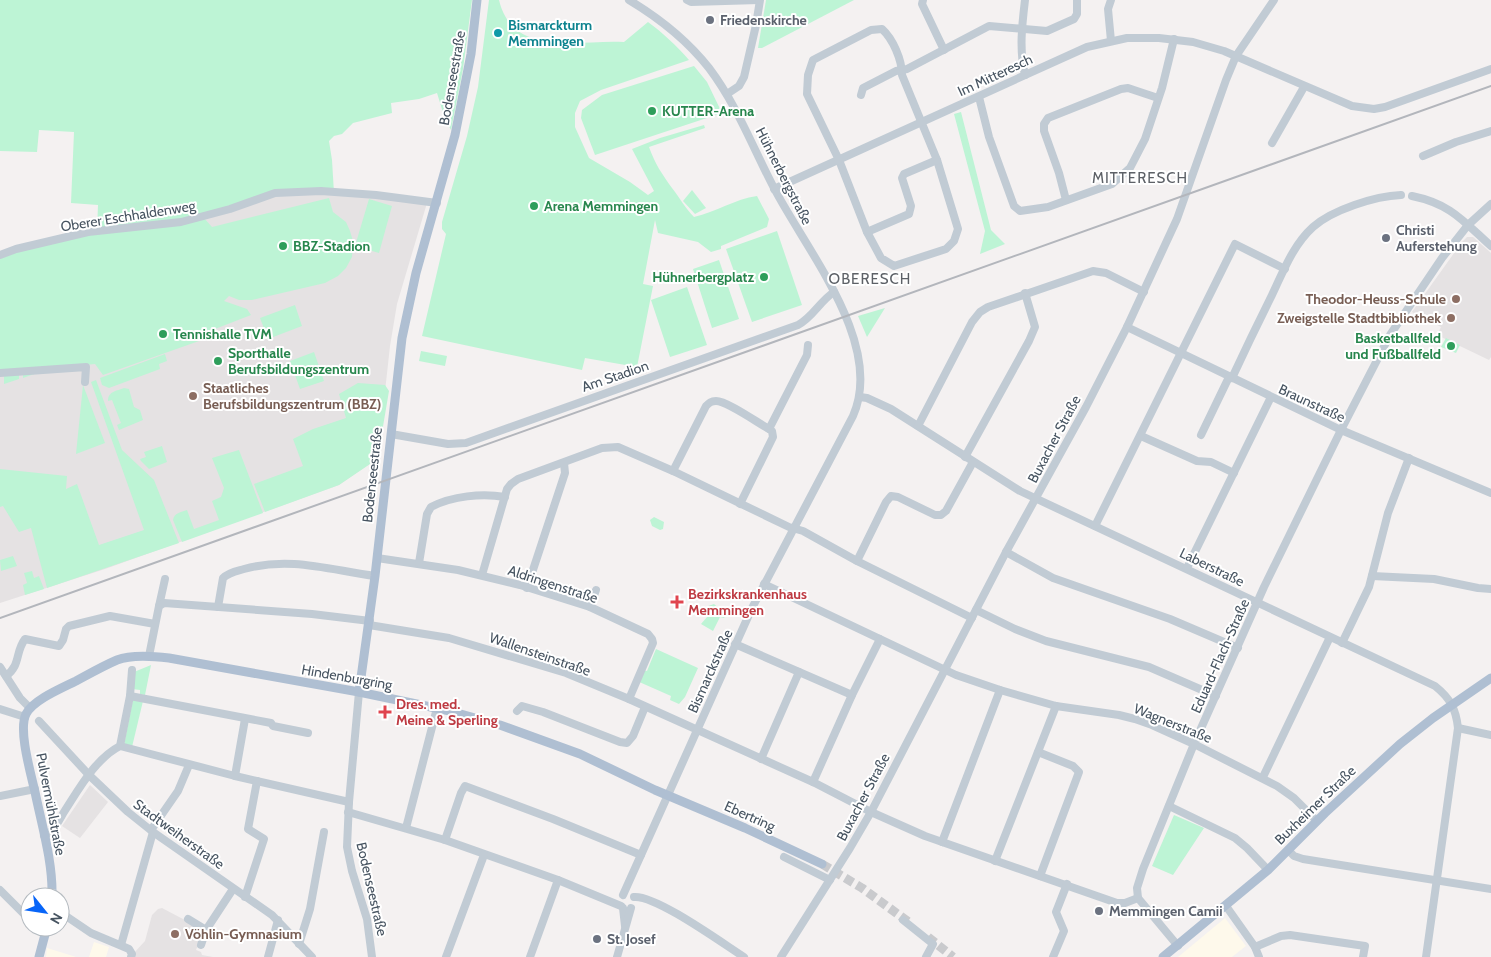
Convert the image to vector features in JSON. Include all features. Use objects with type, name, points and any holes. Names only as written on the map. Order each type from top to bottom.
[{"type":"main road","name":"Bodenseestraße","points":[[359,692],[375,576],[398,367],[407,310],[437,203],[464,94],[478,0]]},
{"type":"main road","name":"Hindenburgring","points":[[25,717],[30,708],[44,698],[118,660],[149,656],[169,658],[359,692],[479,718],[542,739],[667,794]]},
{"type":"main road","name":"Buxheimer Straße","points":[[1163,957],[1268,870],[1317,821],[1400,744],[1491,678]]},
{"type":"main road","name":"Pulvermühlstraße","points":[[25,717],[24,735],[52,887]]},
{"type":"main road","name":"Ebertring","points":[[667,794],[822,864]]},
{"type":"main road","points":[[39,957],[44,937]]},
{"type":"street","name":"Hühnerbergstraße","points":[[628,0],[657,18],[687,44],[709,68],[727,94],[774,189],[843,309],[855,345],[861,379],[860,397]]},
{"type":"street","points":[[687,0],[691,2],[759,0],[744,77],[739,86],[727,94]]},
{"type":"street","points":[[923,0],[922,4],[944,50]]},
{"type":"street","points":[[1025,0],[1022,29],[1022,60],[1025,75]]},
{"type":"street","points":[[862,95],[863,88],[896,71],[907,69],[989,26],[1047,31],[1074,20],[1077,14],[1077,0]]},
{"type":"street","points":[[1111,0],[1108,9],[1111,41]]},
{"type":"street","name":"Buxacher Straße","points":[[783,954],[871,812],[1006,552],[1086,407],[1144,292],[1182,208],[1236,56],[1274,0]]},
{"type":"street","points":[[882,29],[888,34],[902,70],[902,75],[937,160],[958,229],[954,241],[946,249],[894,266],[881,258],[867,232],[839,160],[807,94],[808,75],[813,60],[871,30],[882,29]]},
{"type":"street","name":"Im Mitteresch","points":[[774,189],[1087,47],[1111,41],[1141,37],[1193,42],[1236,56],[1304,87],[1352,106],[1374,109],[1404,101],[1491,69]]},
{"type":"street","points":[[978,97],[989,137],[1014,206],[1020,211],[1048,207],[1112,184],[1130,168],[1145,139],[1174,39]]},
{"type":"street","points":[[1272,143],[1304,87]]},
{"type":"street","points":[[1066,200],[1059,173],[1044,131],[1044,124],[1048,118],[1121,89],[1135,90],[1158,98]]},
{"type":"street","points":[[1423,156],[1456,142],[1491,131]]},
{"type":"street","points":[[867,232],[909,214],[911,206],[902,178],[904,174],[937,160]]},
{"type":"street","name":"Oberer Eschhaldenweg","points":[[0,255],[16,249],[88,232],[181,222],[230,209],[275,193],[321,191],[376,195],[437,203]]},
{"type":"street","points":[[1201,435],[1301,240],[1324,219],[1380,198],[1401,195]]},
{"type":"street","points":[[1412,196],[1441,205],[1454,213],[1491,246]]},
{"type":"street","name":"Eduard-Flach-Straße","points":[[1138,898],[1138,883],[1194,744],[1257,603],[1341,430],[1390,335],[1427,278],[1468,226],[1491,204]]},
{"type":"street","points":[[1096,526],[1235,244],[1285,269]]},
{"type":"street","points":[[918,426],[972,322],[980,312],[988,307],[1025,293],[1100,270],[1144,292]]},
{"type":"street","name":"Am Stadion","points":[[391,434],[448,444],[466,443],[798,325],[810,317],[823,300],[834,292]]},
{"type":"street","points":[[965,457],[1035,327],[1025,293]]},
{"type":"street","name":"Braunstraße","points":[[1127,327],[1341,430],[1491,493]]},
{"type":"street","points":[[769,429],[807,355],[808,345]]},
{"type":"street","points":[[0,373],[86,366],[85,382]]},
{"type":"street","name":"Laberstraße","points":[[860,397],[882,404],[1006,483],[1436,686],[1453,704]]},
{"type":"street","name":"Bismarckstraße","points":[[625,926],[622,896],[667,794],[764,584],[841,442],[860,397]]},
{"type":"street","points":[[1186,568],[1271,397]]},
{"type":"street","points":[[673,471],[703,411],[710,402],[718,401],[726,404],[772,431],[773,437],[740,504]]},
{"type":"street","points":[[1141,436],[1196,461],[1211,462],[1234,473]]},
{"type":"street","points":[[482,575],[509,486],[514,482],[602,448],[618,447],[803,531],[857,562],[972,618]]},
{"type":"street","points":[[1342,643],[1372,576],[1388,513],[1409,458]]},
{"type":"street","points":[[857,562],[886,502],[891,496],[898,497],[935,515],[941,515],[946,511],[973,462]]},
{"type":"street","points":[[527,588],[565,474],[564,463]]},
{"type":"street","points":[[418,563],[427,514],[431,507],[456,499],[476,496],[505,497]]},
{"type":"street","points":[[1006,552],[1053,578],[1170,619],[1238,648]]},
{"type":"street","name":"Aldringenstraße","points":[[377,558],[418,563],[482,575],[590,607],[648,634],[652,639],[652,643],[629,699]]},
{"type":"street","points":[[218,607],[223,578],[232,572],[251,567],[275,563],[294,563],[375,576]]},
{"type":"street","points":[[1372,576],[1434,578],[1491,589]]},
{"type":"street","points":[[149,656],[164,579]]},
{"type":"street","name":"Wagnerstraße","points":[[764,584],[945,670],[1000,690],[1056,706],[1135,719],[1194,744],[1288,793],[1317,821]]},
{"type":"street","points":[[590,607],[596,590]]},
{"type":"street","name":"Wallensteinstraße","points":[[159,606],[164,603],[170,603],[312,614],[424,633],[477,645],[566,673],[629,699],[813,782],[871,812],[942,842],[1121,903],[1138,898]]},
{"type":"street","points":[[976,610],[1015,629],[1046,641],[1149,667],[1216,696]]},
{"type":"street","points":[[6,676],[14,671],[21,644],[25,639],[59,646],[69,626],[104,617],[155,624]]},
{"type":"street","points":[[1262,778],[1330,637]]},
{"type":"street","points":[[813,782],[852,695],[880,639]]},
{"type":"street","points":[[735,644],[852,695]]},
{"type":"street","points":[[0,667],[20,698],[30,708]]},
{"type":"street","points":[[44,836],[55,826],[89,775],[120,746],[130,696],[132,670]]},
{"type":"street","points":[[761,759],[799,672]]},
{"type":"street","points":[[942,842],[1000,690]]},
{"type":"street","name":"Bodenseestraße","points":[[359,692],[348,802],[348,858],[367,920],[372,957]]},
{"type":"street","points":[[130,696],[271,723],[273,726],[308,733]]},
{"type":"street","points":[[1426,957],[1458,728],[1453,704]]},
{"type":"street","points":[[517,711],[522,706],[536,710],[620,742],[628,743],[646,707]]},
{"type":"street","points":[[994,861],[1056,706]]},
{"type":"street","points":[[406,828],[437,708]]},
{"type":"street","points":[[0,709],[25,717]]},
{"type":"street","points":[[234,776],[245,718]]},
{"type":"street","name":"Stadtweiherstraße","points":[[39,721],[114,800],[152,831],[278,920],[312,957]]},
{"type":"street","points":[[1458,728],[1491,735]]},
{"type":"street","points":[[120,746],[257,782],[348,802]]},
{"type":"street","points":[[1038,752],[1073,766],[1079,772],[1040,876]]},
{"type":"street","points":[[121,945],[152,831],[178,791],[189,765]]},
{"type":"street","points":[[244,897],[264,839],[248,829],[247,825],[257,782]]},
{"type":"street","points":[[445,840],[465,786],[553,819],[640,855]]},
{"type":"street","points":[[0,796],[34,789]]},
{"type":"street","points":[[1169,806],[1230,835],[1247,848],[1268,870]]},
{"type":"street","points":[[348,812],[445,840],[558,880],[605,898],[622,907],[632,907],[650,902]]},
{"type":"street","points":[[299,944],[310,909],[324,832]]},
{"type":"street","points":[[1288,850],[1294,856],[1303,859],[1491,889]]},
{"type":"street","points":[[446,957],[484,855]]},
{"type":"street","points":[[784,857],[830,880]]},
{"type":"street","name":"Bismarckstraße","points":[[616,957],[632,907],[631,878]]},
{"type":"street","points":[[530,957],[558,880]]},
{"type":"street","points":[[1052,957],[1064,931],[1056,912],[1067,884]]},
{"type":"street","points":[[200,945],[206,930],[233,888]]},
{"type":"street","points":[[0,890],[20,910]]},
{"type":"street","points":[[605,898],[633,896],[660,904],[744,957]]},
{"type":"street","points":[[1138,898],[1178,946]]},
{"type":"street","points":[[1226,906],[1255,947],[1259,957]]},
{"type":"street","points":[[70,919],[91,933],[121,945],[131,952],[131,957]]},
{"type":"street","points":[[188,919],[206,930]]},
{"type":"street","points":[[268,957],[278,920]]},
{"type":"street","points":[[903,920],[933,944],[926,957]]},
{"type":"street","points":[[1255,947],[1281,936],[1298,936],[1364,946],[1363,957]]},
{"type":"street","points":[[783,954],[793,957]]},
{"type":"shaded area","name":"Staatliches Berufsbildungszentrum (BBZ)","points":[[321,192],[427,203],[397,304],[390,346],[378,455],[375,460],[339,485],[105,569],[0,603],[0,258],[275,195]]},
{"type":"shaded area","name":"Theodor-Heuss-Schule","points":[[1467,237],[1473,237],[1491,253],[1491,357],[1489,360],[1437,335],[1441,327],[1412,312]]},
{"type":"shaded area","points":[[90,785],[108,802],[80,838],[62,826]]},
{"type":"shaded area","name":"Vöhlin-Gymnasium","points":[[162,908],[202,929],[203,932],[196,950],[201,952],[202,955],[213,957],[134,957],[134,953],[145,941],[152,915]]},
{"type":"shaded area","points":[[1225,918],[1246,946],[1232,957],[1178,957]]},
{"type":"shaded area","points":[[94,942],[109,947],[106,957],[89,957]]},
{"type":"shaded area","points":[[47,948],[73,956],[76,957],[46,957]]},
{"type":"green space","points":[[0,0],[472,0],[463,69],[451,130],[445,119],[437,93],[419,99],[391,103],[392,113],[353,123],[342,134],[334,136],[329,141],[334,193],[275,195],[204,218],[212,227],[329,198],[333,212],[346,222],[353,241],[352,257],[346,268],[338,276],[325,283],[252,300],[239,300],[229,296],[224,301],[247,309],[251,315],[215,329],[216,335],[103,375],[95,364],[0,373],[0,255],[97,231],[98,205],[71,203],[74,132],[39,130],[37,152],[0,151]]},
{"type":"green space","points":[[489,0],[499,0],[507,19],[518,31],[533,38],[551,42],[624,42],[648,22],[654,26],[689,60],[601,90],[580,101],[575,113],[575,127],[589,158],[648,195],[654,191],[632,149],[660,138],[704,125],[705,128],[649,147],[656,164],[685,207],[694,217],[757,196],[769,219],[767,227],[711,252],[698,242],[658,233],[655,220],[643,284],[653,286],[637,367],[585,358],[582,370],[422,336],[446,234],[442,229],[442,222],[467,136],[478,87]]},
{"type":"green space","points":[[766,0],[854,0],[762,48],[758,48]]},
{"type":"green space","name":"KUTTER-Arena","points":[[694,66],[707,82],[722,113],[595,155],[581,118],[582,110],[602,95]]},
{"type":"green space","points":[[961,112],[991,230],[1005,244],[980,254],[985,231],[954,114]]},
{"type":"green space","points":[[692,190],[706,208],[695,214],[683,201]]},
{"type":"green space","points":[[369,199],[392,206],[379,253],[355,246]]},
{"type":"green space","name":"Hühnerbergplatz","points":[[777,231],[802,305],[752,322],[726,249]]},
{"type":"green space","points":[[719,260],[739,319],[712,328],[693,269]]},
{"type":"green space","points":[[687,287],[707,345],[670,357],[651,300]]},
{"type":"green space","points":[[295,305],[302,326],[268,339],[260,318]]},
{"type":"green space","points":[[885,308],[867,337],[858,316]]},
{"type":"green space","name":"Basketballfeld und Fußballfeld","points":[[1446,338],[1460,345],[1456,353],[1441,347]]},
{"type":"green space","points":[[421,351],[447,356],[445,366],[419,361]]},
{"type":"green space","points":[[314,352],[324,381],[300,389],[290,361]]},
{"type":"green space","points":[[165,354],[167,361],[159,364],[160,369],[109,388],[102,385],[100,378]]},
{"type":"green space","points":[[45,372],[47,373],[37,373],[23,378],[23,375],[19,375],[19,379],[4,384],[4,375],[7,373]]},
{"type":"green space","points":[[96,380],[122,450],[154,480],[179,543],[47,588],[31,528],[19,532],[3,506],[0,507],[0,469],[67,476],[66,489],[77,484],[99,545],[144,530],[91,382]]},
{"type":"green space","points":[[358,383],[385,385],[389,391],[379,450],[373,462],[339,485],[265,512],[254,484],[303,466],[293,439],[313,429],[346,418],[339,394]]},
{"type":"green space","points":[[83,385],[105,443],[76,454]]},
{"type":"green space","points":[[124,388],[129,389],[134,407],[140,410],[143,420],[119,430],[117,425],[121,423],[112,400],[108,401],[108,398],[111,393]]},
{"type":"green space","points":[[162,446],[167,462],[149,469],[140,459],[146,457],[144,452]]},
{"type":"green space","points":[[239,450],[263,513],[182,542],[173,520],[178,513],[187,510],[194,529],[219,520],[212,501],[221,497],[224,488],[212,458]]},
{"type":"green space","points":[[654,517],[664,522],[663,529],[660,530],[652,526],[650,520]]},
{"type":"green space","points":[[13,556],[17,566],[1,571],[0,560]]},
{"type":"green space","points":[[32,571],[34,578],[39,576],[44,589],[25,595],[23,585],[27,583],[24,573]]},
{"type":"green space","points":[[714,604],[726,614],[724,618],[720,617],[713,631],[701,624],[707,617],[708,606]]},
{"type":"green space","points":[[656,649],[698,668],[685,697],[679,704],[670,700],[671,696],[637,681],[642,670],[647,671]]},
{"type":"green space","points":[[151,665],[145,695],[140,694],[140,690],[132,689],[134,672]]},
{"type":"green space","points":[[133,699],[143,701],[132,747],[124,745]]},
{"type":"green space","points":[[1174,815],[1204,828],[1173,875],[1152,866]]},
{"type":"tunnel","points":[[822,864],[862,888],[910,923]]},
{"type":"tunnel","points":[[928,937],[953,957]]},
{"type":"railway","points":[[0,618],[1491,86]]},
{"type":"place","name":"Friedenskirche","points":[[710,20]]},
{"type":"place","name":"Bismarckturm Memmingen","points":[[498,33]]},
{"type":"place","name":"KUTTER-Arena","points":[[652,111]]},
{"type":"place","name":"Arena Memmingen","points":[[534,206]]},
{"type":"place","name":"Christi Auferstehung","points":[[1386,238]]},
{"type":"place","name":"BBZ-Stadion","points":[[283,246]]},
{"type":"place","name":"Hühnerbergplatz","points":[[764,277]]},
{"type":"place","name":"Theodor-Heuss-Schule","points":[[1456,299]]},
{"type":"place","name":"Zweigstelle Stadtbibliothek","points":[[1451,318]]},
{"type":"place","name":"Tennishalle TVM","points":[[163,334]]},
{"type":"place","name":"Basketballfeld und Fußballfeld","points":[[1451,346]]},
{"type":"place","name":"Sporthalle Berufsbildungszentrum","points":[[218,361]]},
{"type":"place","name":"Staatliches Berufsbildungszentrum (BBZ)","points":[[193,396]]},
{"type":"place","name":"Bezirkskrankenhaus Memmingen","points":[[677,602]]},
{"type":"place","name":"Dres. med. Meine & Sperling","points":[[385,712]]},
{"type":"place","name":"Memmingen Camii","points":[[1099,911]]},
{"type":"place","name":"Vöhlin-Gymnasium","points":[[175,934]]},
{"type":"place","name":"St. Josef","points":[[597,939]]},
{"type":"district","name":"MITTERESCH","points":[[1140,178]]},
{"type":"district","name":"OBERESCH","points":[[870,279]]}]
